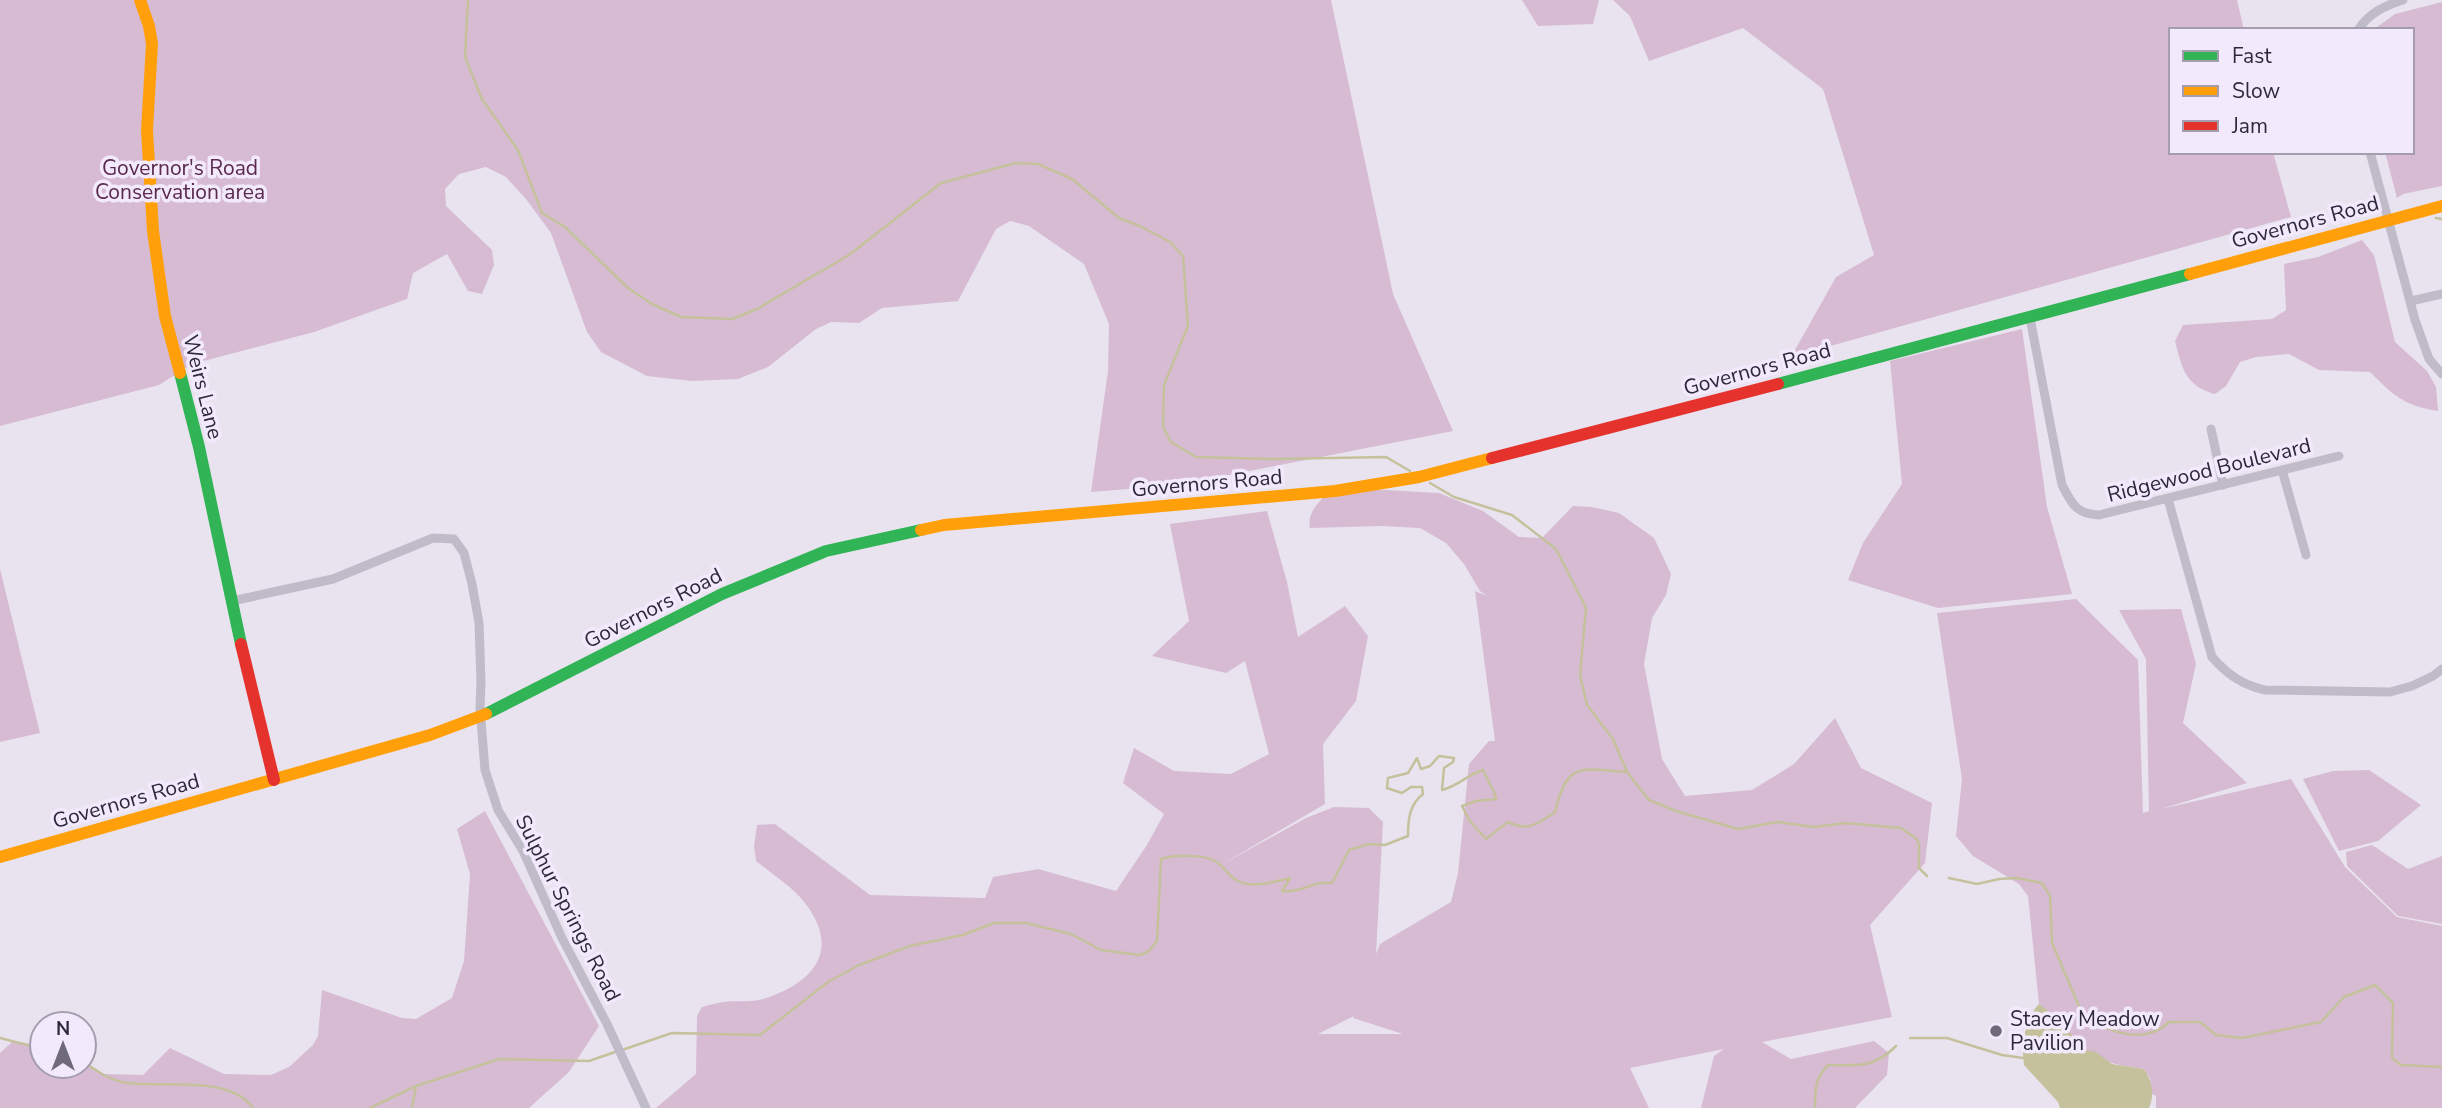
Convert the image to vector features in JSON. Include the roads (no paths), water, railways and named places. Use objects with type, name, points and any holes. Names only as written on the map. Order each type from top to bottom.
[{"type":"main road","name":"Weirs Lane","points":[[140,0],[152,44],[147,130],[157,268],[171,341],[199,447],[248,682],[274,780]]},
{"type":"main road","name":"Governors Road","points":[[0,857],[430,735],[480,717],[722,594],[826,551],[944,524],[1335,491],[1419,477],[2030,318],[2442,206]]},
{"type":"street","points":[[2359,28],[2364,20],[2384,6],[2403,0]]},
{"type":"street","points":[[2371,154],[2415,320],[2430,359],[2442,374]]},
{"type":"street","points":[[2411,301],[2442,294]]},
{"type":"street","name":"Ridgewood Boulevard","points":[[2030,318],[2062,485],[2073,506],[2086,515],[2099,515],[2168,499],[2339,456]]},
{"type":"street","points":[[2211,429],[2223,485]]},
{"type":"street","points":[[2282,470],[2306,555]]},
{"type":"street","points":[[2168,499],[2211,657],[2227,674],[2249,686],[2265,690],[2390,692],[2412,686],[2442,669]]},
{"type":"street","name":"Sulphur Springs Road","points":[[232,601],[333,579],[433,538],[454,540],[464,553],[472,584],[480,639],[480,717],[485,770],[498,810],[523,851],[562,938],[607,1024],[646,1108]]},
{"type":"waterway","points":[[468,0],[465,57],[482,99],[518,150],[542,213],[565,227],[628,288],[652,304],[681,317],[732,319],[757,309],[849,255],[941,183],[1016,163],[1038,164],[1072,179],[1119,218],[1170,242],[1183,256],[1188,326],[1164,385],[1163,427],[1171,442],[1196,457],[1386,457],[1410,471]]},
{"type":"waterway","points":[[2436,218],[2442,219]]},
{"type":"waterway","points":[[1430,483],[1454,497],[1512,515],[1556,549],[1586,608],[1580,675],[1587,705],[1613,739],[1627,772],[1649,800],[1738,829],[1778,822],[1814,827],[1846,823],[1901,828],[1917,839],[1919,868],[1927,876]]},
{"type":"waterway","points":[[622,1050],[672,1033],[760,1035],[828,982],[859,965],[910,946],[963,935],[994,923],[1026,923],[1071,934],[1101,950],[1140,955],[1149,951],[1157,941],[1161,859],[1188,856],[1210,859],[1242,883],[1263,884],[1290,878],[1282,891],[1332,883],[1349,850],[1369,844],[1385,845],[1408,836],[1410,813],[1423,794],[1422,787],[1411,787],[1402,793],[1387,788],[1388,778],[1408,773],[1417,758],[1421,769],[1430,766],[1439,756],[1454,758],[1453,762],[1444,768],[1442,790],[1483,770],[1496,799],[1462,806],[1469,820],[1486,839],[1508,822],[1527,826],[1538,823],[1555,812],[1565,783],[1579,771],[1627,772]]},
{"type":"waterway","points":[[1949,878],[1977,884],[2017,878],[2042,883],[2050,896],[2052,943],[2079,1006],[2098,1023],[2110,1029],[2135,1035],[2159,1030],[2169,1022],[2200,1022],[2216,1035],[2242,1038],[2321,1022],[2344,997],[2375,985],[2393,1003],[2392,1058],[2401,1065],[2442,1067]]},
{"type":"waterway","points":[[0,1038],[28,1045]]},
{"type":"waterway","points":[[1910,1038],[1947,1038],[2002,1055],[2023,1058]]},
{"type":"waterway","points":[[1815,1108],[1820,1075],[1828,1065],[1865,1064],[1880,1059],[1896,1046]]},
{"type":"waterway","points":[[370,1108],[416,1086],[499,1059],[589,1061],[615,1052]]},
{"type":"waterway","points":[[98,1071],[122,1082],[213,1087],[243,1098],[253,1108]]},
{"type":"waterway","points":[[412,1108],[416,1086]]},
{"type":"place","name":"Stacey Meadow Pavilion","points":[[1996,1031]]},
{"type":"park label","name":"Governor's Road Conservation area","points":[[180,180]]}]
